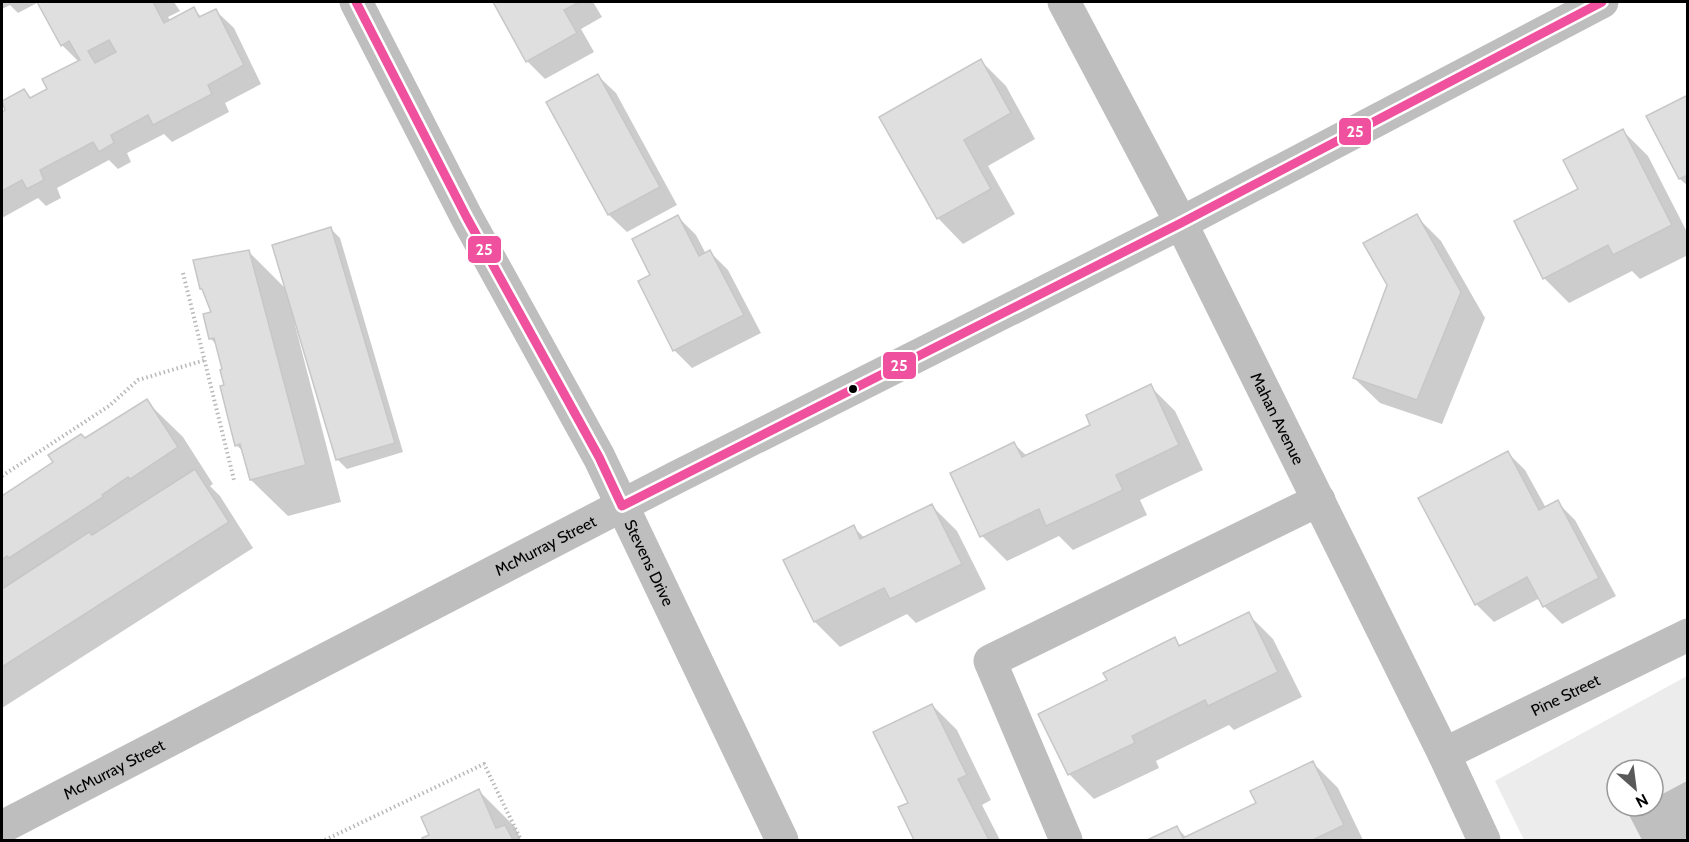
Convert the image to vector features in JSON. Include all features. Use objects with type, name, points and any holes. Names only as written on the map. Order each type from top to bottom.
[{"type":"street","name":"Stevens Drive","points":[[356,2],[467,218],[599,457],[782,840]]},
{"type":"street","name":"Mahan Avenue","points":[[1064,2],[1181,223],[1444,754],[1484,840]]},
{"type":"street","name":"McMurray Street","points":[[2,827],[622,506],[1181,223],[1602,2]]},
{"type":"street","points":[[1066,840],[990,662],[1319,500]]},
{"type":"street","name":"Pine Street","points":[[1444,754],[1688,635]]},
{"type":"path","points":[[183,273],[234,480]]},
{"type":"path","points":[[2,476],[109,406],[138,380],[205,360]]},
{"type":"path","points":[[325,840],[484,764],[522,840]]},
{"type":"shaded area","points":[[1687,676],[1687,840],[1524,840],[1495,781]]},
{"type":"shaded area","points":[[1687,781],[1687,838],[1642,840],[1631,818],[1665,818],[1665,793]]},
{"type":"building","points":[[37,2],[153,2],[164,23],[194,7],[199,17],[216,9],[244,65],[208,85],[212,94],[153,125],[148,115],[111,135],[114,143],[99,152],[93,142],[40,170],[44,180],[27,189],[22,180],[2,191],[2,112],[5,110],[2,101],[24,89],[30,98],[47,89],[42,79],[80,60],[69,41],[61,46]],"holes":[[[109,40],[116,52],[95,63],[88,51]]]},
{"type":"building","points":[[493,2],[580,2],[564,10],[577,33],[526,62]]},
{"type":"building","points":[[981,59],[1011,113],[964,140],[991,189],[937,219],[879,117]]},
{"type":"building","points":[[598,74],[660,187],[608,215],[546,102]]},
{"type":"building","points":[[1688,95],[1688,175],[1679,179],[1646,116]]},
{"type":"building","points":[[1623,129],[1672,225],[1613,255],[1608,245],[1543,279],[1514,221],[1578,189],[1563,160]]},
{"type":"building","points":[[1417,214],[1461,292],[1417,400],[1353,378],[1387,285],[1363,243]]},
{"type":"building","points":[[678,215],[699,256],[710,250],[744,315],[673,351],[638,281],[650,275],[632,239]]},
{"type":"building","points":[[331,227],[395,443],[336,460],[272,245]]},
{"type":"building","points":[[249,250],[306,465],[250,480],[240,444],[235,446],[220,386],[224,385],[220,370],[222,369],[214,338],[209,339],[203,314],[211,312],[202,289],[200,289],[193,260]]},
{"type":"building","points":[[1151,384],[1179,445],[1116,475],[1123,490],[1046,526],[1039,509],[980,537],[950,473],[1014,442],[1022,457],[1090,425],[1086,415]]},
{"type":"building","points":[[147,399],[178,447],[130,479],[128,477],[102,495],[103,497],[9,558],[7,556],[2,560],[2,496],[53,462],[48,455],[81,434],[85,438]]},
{"type":"building","points":[[1508,451],[1539,510],[1558,500],[1599,578],[1543,607],[1527,577],[1475,605],[1418,498]]},
{"type":"building","points":[[195,469],[229,522],[2,667],[2,589],[89,532],[92,535]]},
{"type":"building","points":[[932,504],[962,564],[890,599],[884,588],[814,622],[783,560],[854,525],[860,539]]},
{"type":"building","points":[[1249,612],[1278,672],[1208,706],[1205,700],[1132,736],[1135,743],[1068,775],[1038,714],[1107,680],[1103,673],[1175,637],[1179,646]]},
{"type":"building","points":[[932,704],[967,775],[958,779],[989,840],[914,840],[898,807],[908,803],[873,732]]},
{"type":"building","points":[[1313,761],[1344,825],[1313,840],[1147,840],[1177,826],[1183,838],[1256,803],[1250,791]]},
{"type":"building","points":[[479,789],[496,828],[505,825],[513,840],[423,840],[422,838],[429,835],[421,817]]},
{"type":"transit line","name":"25","points":[[356,2],[467,218],[599,457],[622,506],[1181,223],[1602,2]]}]
